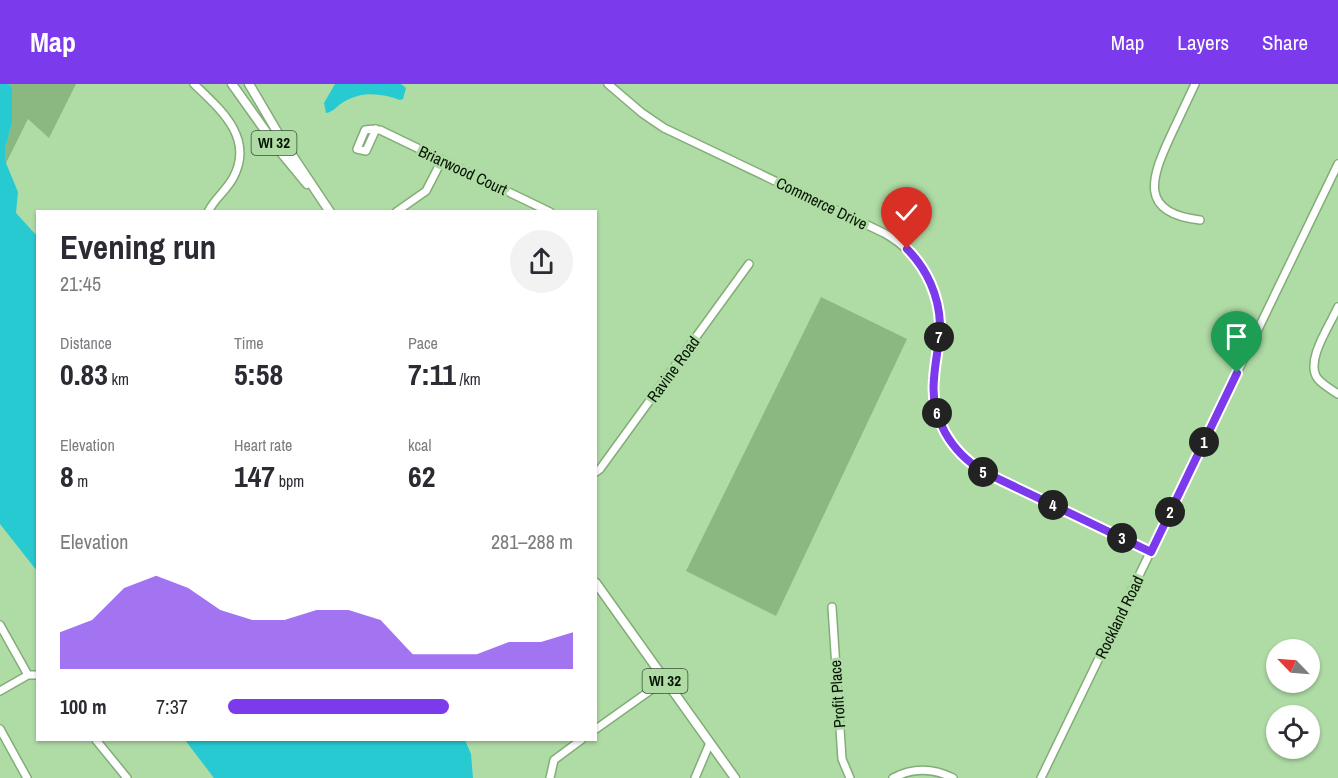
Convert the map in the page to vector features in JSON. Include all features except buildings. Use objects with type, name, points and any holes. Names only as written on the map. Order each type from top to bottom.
[{"type":"main road","name":"WI 32","points":[[232,84],[291,165],[320,198]]},
{"type":"main road","name":"WI 32","points":[[249,84],[282,141],[329,210]]},
{"type":"main road","name":"WI 32","points":[[597,584],[709,745],[735,778]]},
{"type":"street","points":[[194,84],[225,114],[237,136],[240,158],[231,181],[209,210]]},
{"type":"street","name":"Commerce Drive","points":[[608,84],[664,128],[884,232],[902,245],[923,268],[935,295],[940,325],[934,400],[942,427],[957,451],[984,472],[1151,552]]},
{"type":"street","points":[[1195,84],[1157,165],[1153,184],[1160,202],[1169,211],[1186,219],[1200,220]]},
{"type":"street","name":"Briarwood Court","points":[[376,129],[546,210]]},
{"type":"street","points":[[400,210],[426,191],[442,160]]},
{"type":"street","name":"Rockland Road","points":[[1041,778],[1338,164]]},
{"type":"street","name":"Ravine Road","points":[[597,471],[749,264]]},
{"type":"street","points":[[1338,308],[1315,356],[1313,368],[1318,380],[1338,394]]},
{"type":"street","name":"Profit Place","points":[[832,607],[842,759],[850,778]]},
{"type":"street","points":[[0,625],[28,675]]},
{"type":"street","points":[[0,691],[28,675],[36,675]]},
{"type":"street","points":[[597,728],[665,680]]},
{"type":"street","points":[[1,731],[27,778]]},
{"type":"street","points":[[97,741],[127,778]]},
{"type":"street","points":[[550,778],[554,760],[580,741]]},
{"type":"street","points":[[695,778],[709,745]]},
{"type":"street","points":[[893,778],[907,772],[921,770],[937,771],[953,778]]},
{"type":"green space","points":[[9,84],[76,84],[49,138],[28,119],[6,163],[5,149],[12,123],[12,87]]},
{"type":"green space","points":[[821,297],[907,339],[776,616],[686,571]]},
{"type":"water","points":[[0,84],[9,84],[12,87],[12,123],[5,149],[6,163],[18,192],[16,213],[36,235],[36,570],[0,524]]},
{"type":"water","points":[[335,84],[401,84],[406,88],[403,99],[400,100],[378,95],[356,96],[326,113],[324,103]]},
{"type":"water","points":[[186,741],[465,741],[471,754],[473,778],[214,778]]},
{"type":"route","points":[[907,249],[925,273],[937,301],[940,325],[933,386],[934,400],[939,421],[952,445],[967,461],[984,472],[1151,552],[1237,373]]}]
